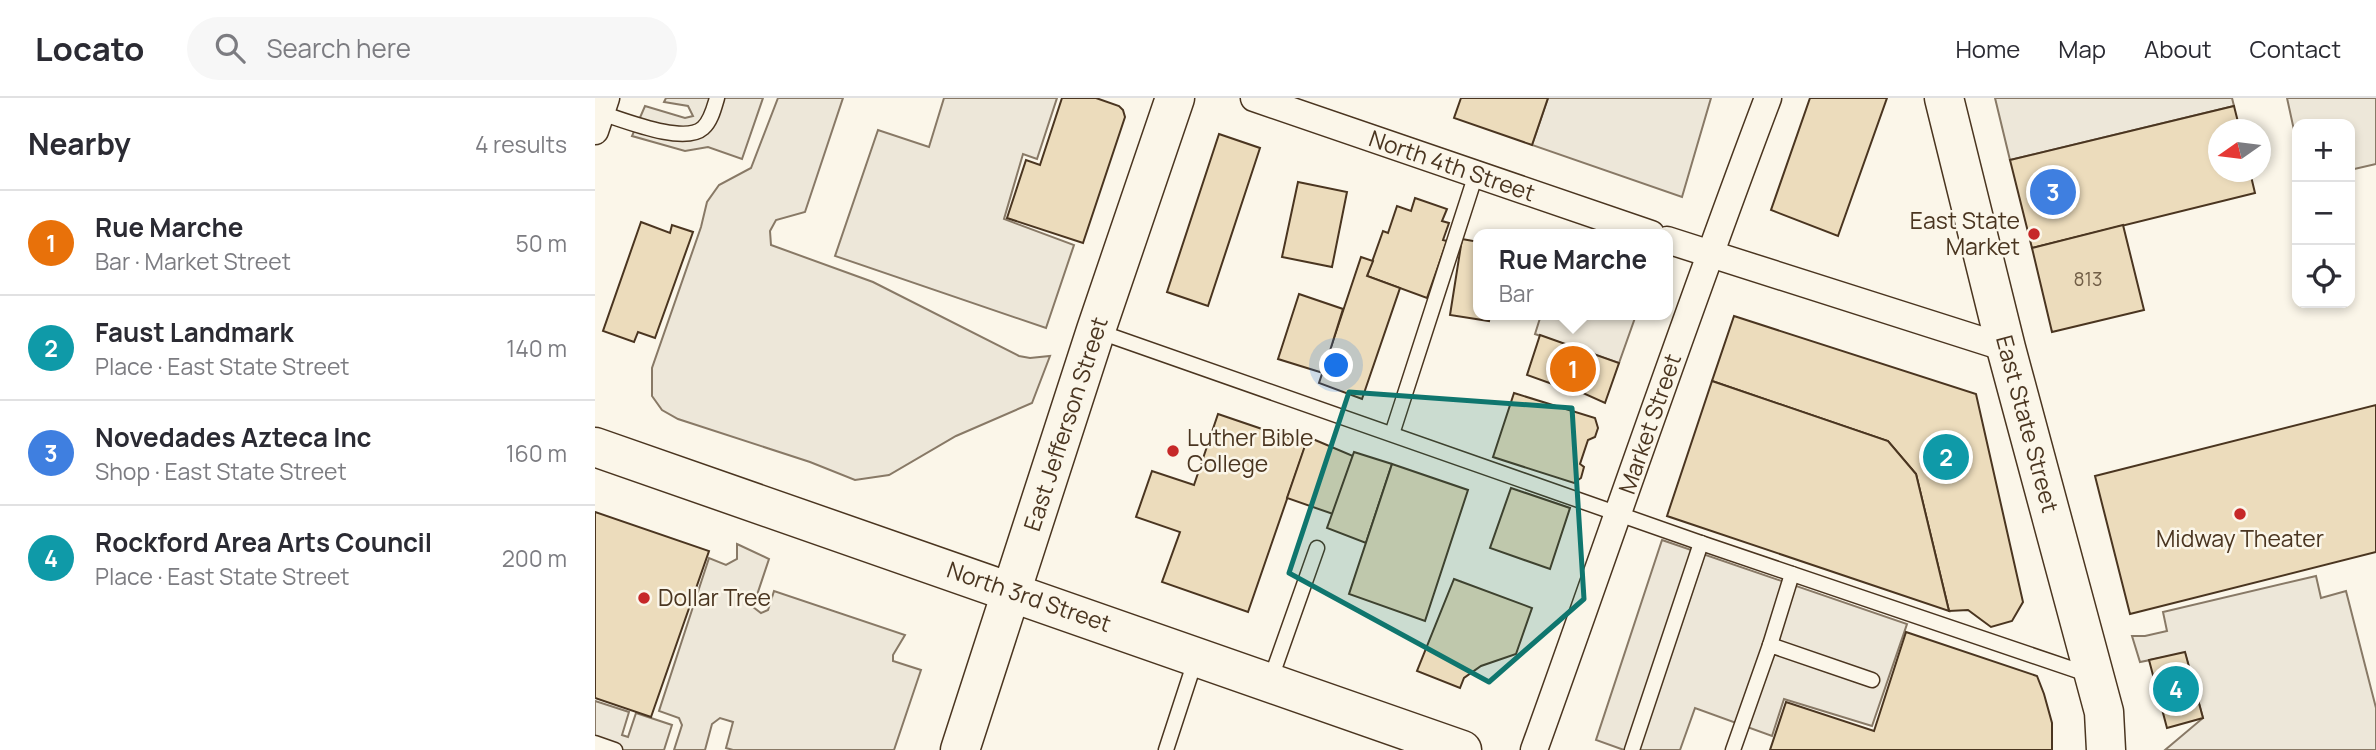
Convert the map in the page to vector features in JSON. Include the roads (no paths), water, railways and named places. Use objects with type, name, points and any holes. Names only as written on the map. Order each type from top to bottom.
[{"type":"main road","name":"East Jefferson Street","points":[[960,750],[1096,330],[1175,98]]},
{"type":"main road","name":"East State Street","points":[[1944,98],[2006,348],[2103,712],[2106,750]]},
{"type":"main road","name":"North 3rd Street","points":[[595,447],[1462,750]]},
{"type":"street","name":"North 4th Street","points":[[1254,98],[1636,229]]},
{"type":"street","name":"Market Street","points":[[1534,750],[1709,255],[1768,98]]},
{"type":"street","points":[[1673,242],[2006,348]]},
{"type":"lane","points":[[601,114],[678,135],[692,134],[703,128],[711,116],[717,98]]},
{"type":"lane","points":[[1392,434],[1476,174]]},
{"type":"lane","points":[[1096,330],[1701,543],[2094,677]]},
{"type":"lane","points":[[1632,750],[1701,543]]},
{"type":"lane","points":[[1269,682],[1317,548]]},
{"type":"lane","points":[[1733,750],[1792,574]]},
{"type":"lane","points":[[1770,645],[1872,680]]},
{"type":"lane","points":[[1166,750],[1196,656]]},
{"type":"lane","points":[[595,743],[615,750]]},
{"type":"place","name":"Novedades Azteca Inc","points":[[2053,192]]},
{"type":"place","name":"East State Market","points":[[2034,234]]},
{"type":"place","name":"Rue Marche","points":[[1573,369]]},
{"type":"place","name":"Luther Bible College","points":[[1173,451]]},
{"type":"place","name":"Faust Landmark","points":[[1946,457]]},
{"type":"place","name":"Midway Theater","points":[[2240,514]]},
{"type":"place","name":"Dollar Tree","points":[[644,598]]},
{"type":"place","name":"Rockford Area Arts Council","points":[[2176,689]]}]
